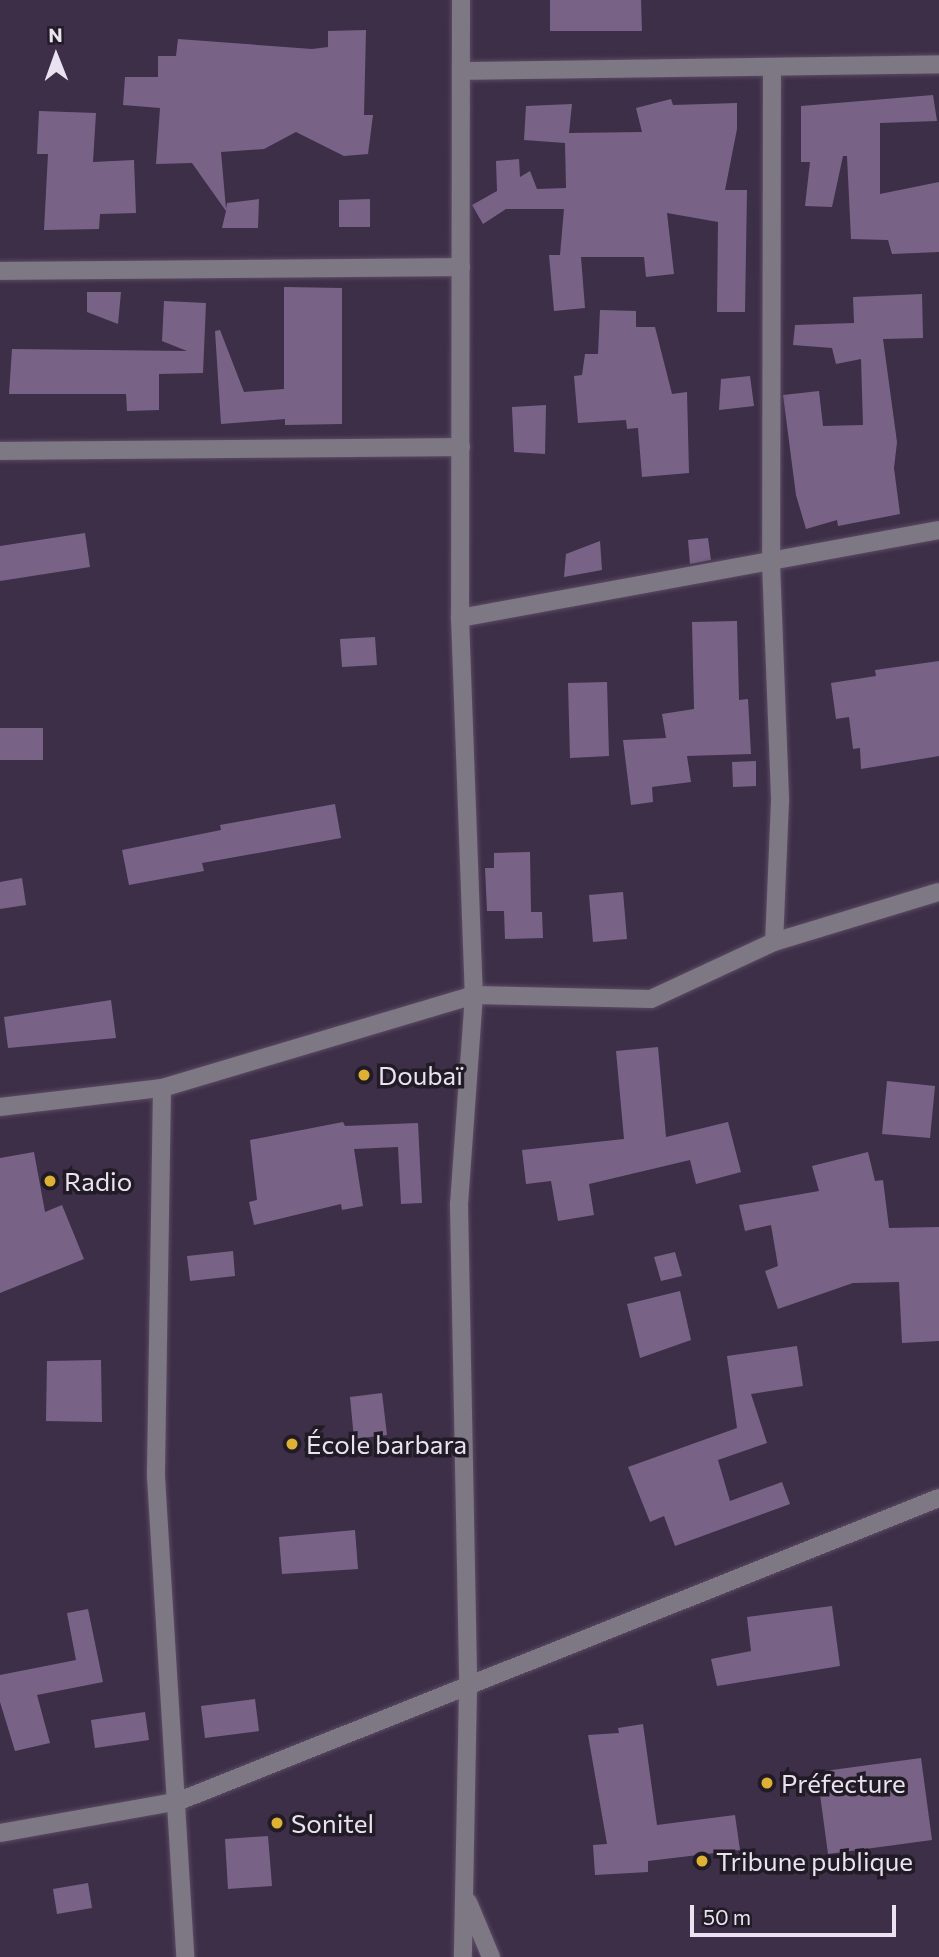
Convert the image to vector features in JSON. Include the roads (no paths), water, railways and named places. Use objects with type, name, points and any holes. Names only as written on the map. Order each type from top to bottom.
[{"type":"street","points":[[461,0],[460,618],[474,995],[459,1204],[468,1689],[463,1957]]},
{"type":"street","points":[[461,71],[939,64]]},
{"type":"street","points":[[772,67],[771,563],[780,801],[774,942]]},
{"type":"street","points":[[0,271],[461,267]]},
{"type":"street","points":[[0,451],[461,447]]},
{"type":"street","points":[[460,618],[771,563],[939,530]]},
{"type":"street","points":[[0,1107],[162,1088],[474,995],[651,999],[774,942],[939,892]]},
{"type":"street","points":[[162,1088],[156,1477],[179,1801],[185,1957]]},
{"type":"street","points":[[0,1833],[179,1801],[468,1689],[939,1499]]},
{"type":"street","points":[[465,1895],[491,1957]]},
{"type":"place","name":"Doubaï","points":[[364,1075]]},
{"type":"place","name":"Radio","points":[[50,1181]]},
{"type":"place","name":"École barbara","points":[[292,1444]]},
{"type":"place","name":"Préfecture","points":[[767,1783]]},
{"type":"place","name":"Sonitel","points":[[277,1823]]},
{"type":"place","name":"Tribune publique","points":[[702,1861]]}]
